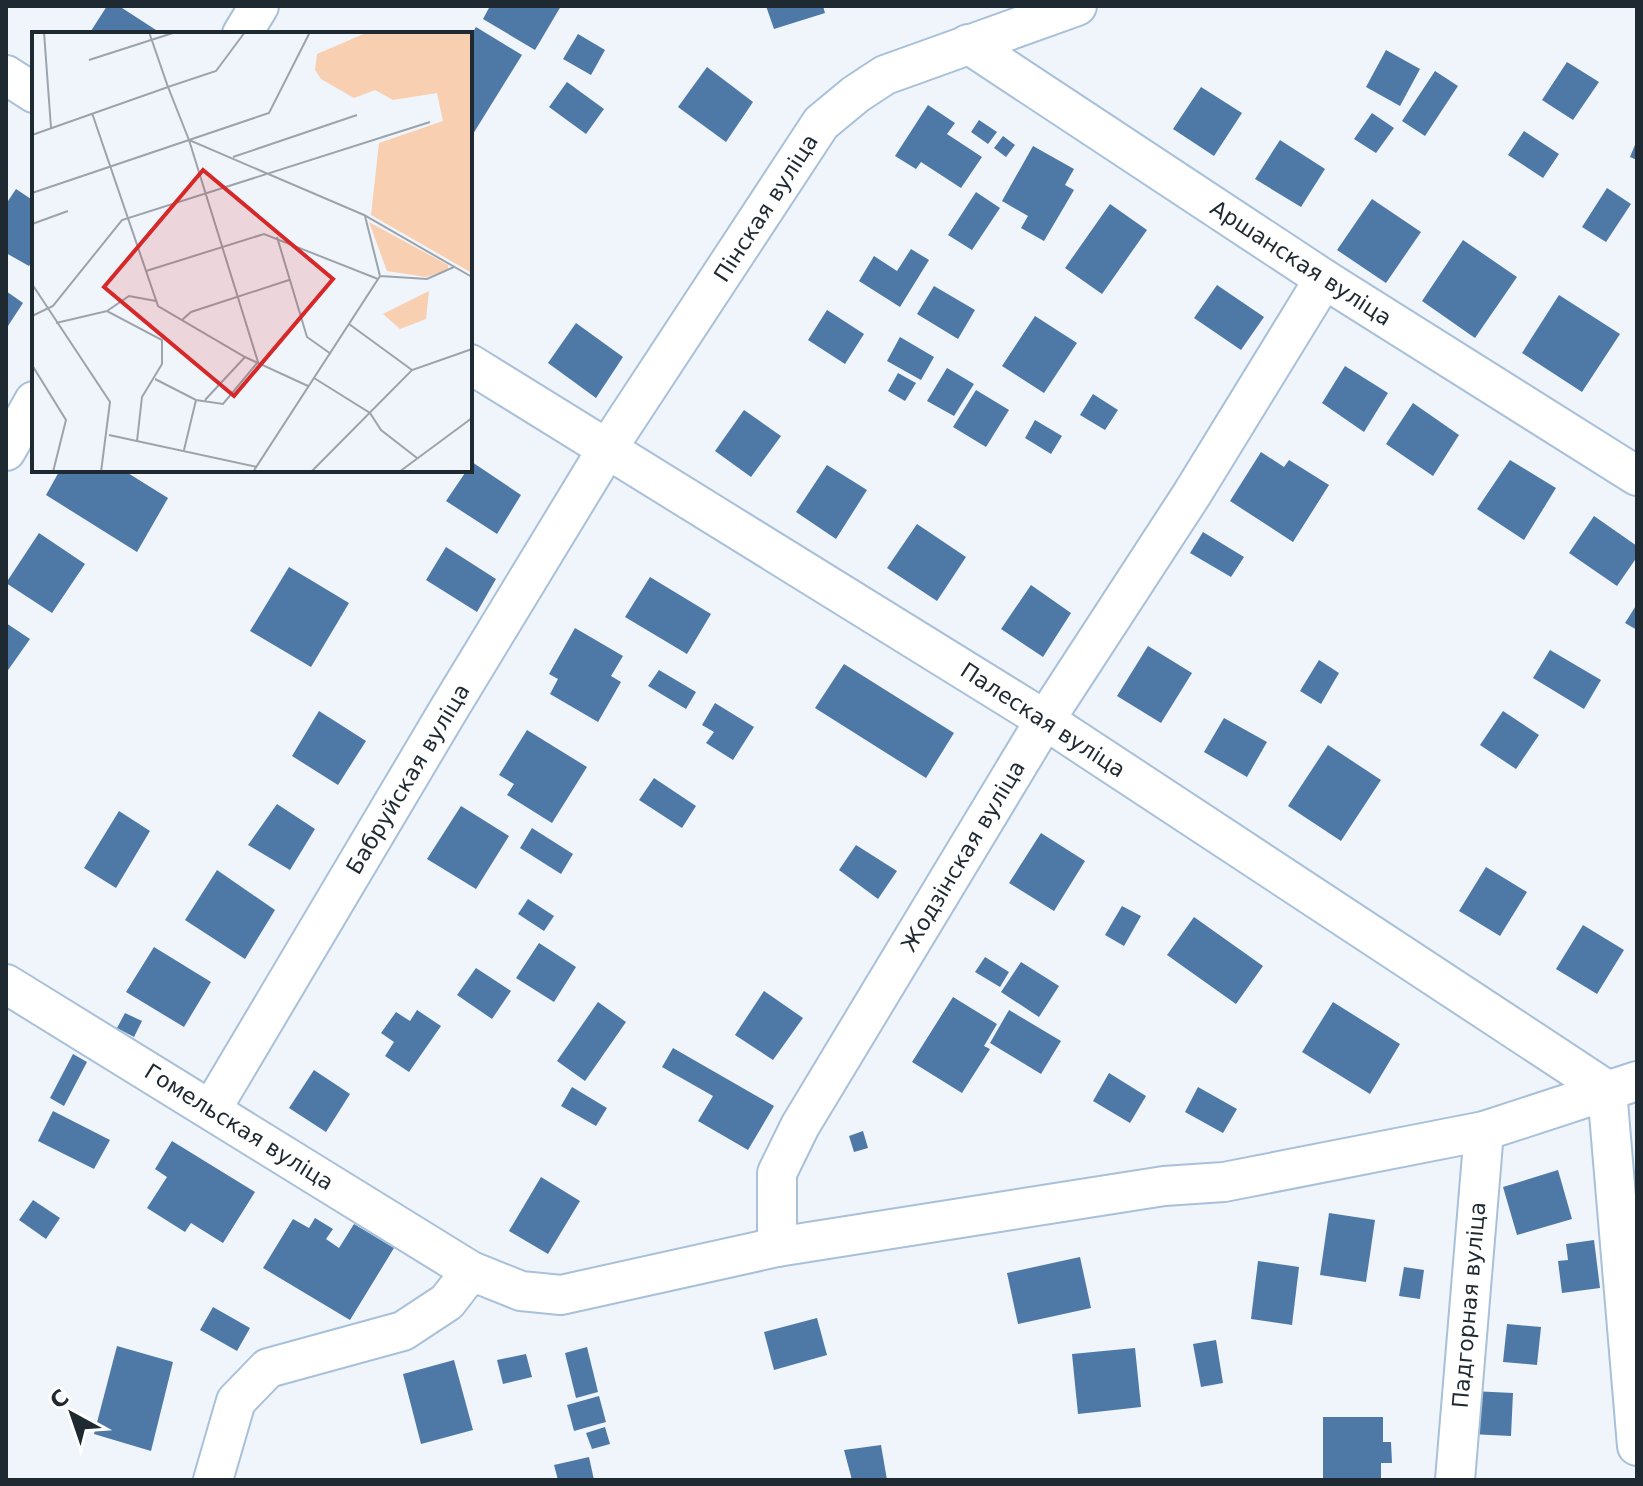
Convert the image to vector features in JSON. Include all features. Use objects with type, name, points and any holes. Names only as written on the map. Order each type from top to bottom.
[{"type":"street","points":[[243,32],[259,6]]},
{"type":"street","name":"Пінская вуліца","points":[[607,449],[821,123],[885,75],[1077,6]]},
{"type":"street","name":"Аршанская вуліца","points":[[968,44],[1324,279],[1637,476]]},
{"type":"street","points":[[6,75],[32,92]]},
{"type":"street","name":"Жодзінская вуліца","points":[[777,1247],[777,1173],[800,1126],[1045,720],[1192,494],[1324,279]]},
{"type":"street","name":"Палеская вуліца","points":[[472,365],[1045,720],[1622,1085]]},
{"type":"street","points":[[6,451],[32,405]]},
{"type":"street","name":"Бабруйская вуліца","points":[[211,1110],[607,449]]},
{"type":"street","name":"Гомельская вуліца","points":[[6,984],[471,1271],[521,1291],[561,1295],[777,1247],[1164,1186],[1224,1182],[1484,1131],[1622,1085]]},
{"type":"street","points":[[1622,1085],[1637,1446]]},
{"type":"street","name":"Падгорная вуліца","points":[[1455,1480],[1484,1131]]},
{"type":"street","points":[[213,1480],[236,1401],[268,1368],[403,1331],[447,1302],[471,1271]]},
{"type":"building","points":[[107,6],[119,6],[156,30],[154,32],[90,32]]},
{"type":"building","points":[[490,6],[561,6],[535,50],[483,19]]},
{"type":"building","points":[[766,6],[823,6],[825,13],[774,29]]},
{"type":"building","points":[[476,27],[522,55],[473,134],[472,133],[472,34]]},
{"type":"building","points":[[578,34],[605,50],[591,75],[563,59]]},
{"type":"building","points":[[1386,50],[1420,69],[1400,106],[1366,87]]},
{"type":"building","points":[[1567,62],[1599,82],[1573,120],[1542,100]]},
{"type":"building","points":[[707,67],[753,102],[726,142],[678,107]]},
{"type":"building","points":[[1435,71],[1458,86],[1425,136],[1402,121]]},
{"type":"building","points":[[567,82],[604,109],[586,134],[549,107]]},
{"type":"building","points":[[1201,87],[1242,113],[1214,156],[1173,129]]},
{"type":"building","points":[[928,105],[955,123],[947,134],[982,157],[961,188],[921,162],[916,169],[895,156]]},
{"type":"building","points":[[1372,113],[1394,128],[1376,153],[1354,139]]},
{"type":"building","points":[[979,120],[997,132],[988,144],[971,132]]},
{"type":"building","points":[[1524,131],[1559,154],[1543,178],[1508,155]]},
{"type":"building","points":[[1003,136],[1015,145],[1006,157],[994,148]]},
{"type":"building","points":[[1280,140],[1325,169],[1301,207],[1255,179]]},
{"type":"building","points":[[1637,140],[1637,160],[1630,157]]},
{"type":"building","points":[[1033,146],[1074,169],[1065,185],[1074,190],[1044,241],[1021,228],[1028,216],[1002,201]]},
{"type":"building","points":[[1607,188],[1631,204],[1606,242],[1582,227]]},
{"type":"building","points":[[16,189],[32,200],[32,261],[29,266],[6,253],[6,204]]},
{"type":"building","points":[[976,192],[1000,208],[972,250],[948,235]]},
{"type":"building","points":[[1372,199],[1421,232],[1386,283],[1337,250]]},
{"type":"building","points":[[1110,204],[1147,230],[1102,294],[1065,268]]},
{"type":"building","points":[[1463,240],[1517,277],[1475,338],[1422,301]]},
{"type":"building","points":[[911,249],[929,260],[900,307],[859,281],[874,256],[897,271]]},
{"type":"building","points":[[1217,285],[1264,317],[1241,350],[1194,318]]},
{"type":"building","points":[[934,286],[975,310],[958,339],[917,314]]},
{"type":"building","points":[[6,291],[23,303],[6,329]]},
{"type":"building","points":[[1559,295],[1620,334],[1582,392],[1522,353]]},
{"type":"building","points":[[827,310],[864,334],[845,364],[808,340]]},
{"type":"building","points":[[1035,316],[1077,343],[1044,393],[1002,366]]},
{"type":"building","points":[[576,323],[623,357],[596,398],[548,363]]},
{"type":"building","points":[[900,337],[934,357],[921,380],[887,361]]},
{"type":"building","points":[[1345,366],[1388,393],[1364,432],[1322,403]]},
{"type":"building","points":[[947,368],[974,384],[954,416],[927,401]]},
{"type":"building","points":[[898,373],[916,383],[905,401],[888,391]]},
{"type":"building","points":[[976,390],[1009,410],[986,447],[953,427]]},
{"type":"building","points":[[1093,394],[1118,410],[1105,430],[1080,415]]},
{"type":"building","points":[[1413,403],[1459,435],[1433,476],[1386,444]]},
{"type":"building","points":[[744,410],[781,436],[751,477],[715,451]]},
{"type":"building","points":[[1035,420],[1062,436],[1051,454],[1025,438]]},
{"type":"building","points":[[1261,452],[1284,467],[1289,460],[1329,485],[1293,542],[1230,501]]},
{"type":"building","points":[[1510,460],[1556,488],[1524,540],[1477,509]]},
{"type":"building","points":[[472,462],[521,495],[497,534],[446,501],[466,472],[472,472]]},
{"type":"building","points":[[827,465],[867,490],[836,539],[796,512]]},
{"type":"building","points":[[59,472],[126,472],[168,498],[137,552],[46,495]]},
{"type":"building","points":[[1594,516],[1637,546],[1637,557],[1617,586],[1569,553]]},
{"type":"building","points":[[917,524],[966,557],[937,601],[887,568]]},
{"type":"building","points":[[1203,532],[1244,557],[1231,577],[1190,553]]},
{"type":"building","points":[[39,533],[85,564],[52,613],[6,583]]},
{"type":"building","points":[[446,547],[496,579],[477,612],[426,580]]},
{"type":"building","points":[[289,567],[349,603],[311,667],[250,631]]},
{"type":"building","points":[[650,577],[711,614],[687,654],[625,617]]},
{"type":"building","points":[[1031,585],[1071,613],[1043,657],[1001,629]]},
{"type":"building","points":[[1637,604],[1637,630],[1625,623]]},
{"type":"building","points":[[6,623],[30,639],[6,673]]},
{"type":"building","points":[[575,628],[623,656],[611,676],[621,682],[598,722],[550,694],[558,679],[549,674]]},
{"type":"building","points":[[1148,646],[1192,673],[1161,723],[1117,696]]},
{"type":"building","points":[[1550,650],[1601,680],[1584,709],[1533,678]]},
{"type":"building","points":[[1319,660],[1339,673],[1321,704],[1300,691]]},
{"type":"building","points":[[844,664],[954,733],[926,778],[815,708]]},
{"type":"building","points":[[659,670],[696,692],[686,709],[648,686]]},
{"type":"building","points":[[715,703],[754,727],[733,760],[706,743],[714,732],[702,725]]},
{"type":"building","points":[[319,711],[366,741],[338,785],[292,756]]},
{"type":"building","points":[[1503,711],[1539,735],[1516,769],[1480,745]]},
{"type":"building","points":[[1224,718],[1267,742],[1247,777],[1204,752]]},
{"type":"building","points":[[527,730],[587,767],[552,823],[507,795],[514,784],[499,775]]},
{"type":"building","points":[[1328,745],[1381,780],[1341,841],[1288,806]]},
{"type":"building","points":[[654,778],[696,806],[682,828],[639,800]]},
{"type":"building","points":[[277,804],[315,829],[290,870],[248,845]]},
{"type":"building","points":[[461,806],[509,836],[476,889],[427,859]]},
{"type":"building","points":[[119,811],[150,831],[116,888],[84,868]]},
{"type":"building","points":[[532,828],[573,854],[561,874],[520,848]]},
{"type":"building","points":[[1041,833],[1085,861],[1054,911],[1009,883]]},
{"type":"building","points":[[856,845],[897,871],[878,899],[839,870]]},
{"type":"building","points":[[1486,867],[1527,892],[1500,936],[1459,911]]},
{"type":"building","points":[[217,870],[275,910],[245,959],[185,920]]},
{"type":"building","points":[[528,899],[554,916],[544,931],[518,914]]},
{"type":"building","points":[[1122,906],[1141,916],[1124,946],[1105,935]]},
{"type":"building","points":[[1194,917],[1263,966],[1236,1004],[1167,955]]},
{"type":"building","points":[[1583,925],[1624,950],[1597,994],[1556,969]]},
{"type":"building","points":[[539,943],[576,967],[554,1002],[516,978]]},
{"type":"building","points":[[154,947],[211,982],[184,1027],[126,992]]},
{"type":"building","points":[[985,957],[1009,972],[1000,987],[975,972]]},
{"type":"building","points":[[1021,962],[1059,986],[1039,1017],[1001,992]]},
{"type":"building","points":[[476,968],[511,991],[492,1019],[457,995]]},
{"type":"building","points":[[764,991],[803,1018],[773,1060],[735,1035]]},
{"type":"building","points":[[953,997],[997,1024],[984,1046],[990,1049],[962,1093],[912,1062]]},
{"type":"building","points":[[598,1002],[626,1022],[585,1081],[557,1061]]},
{"type":"building","points":[[1333,1002],[1400,1044],[1370,1094],[1302,1052]]},
{"type":"building","points":[[417,1010],[441,1026],[409,1072],[385,1056],[394,1042],[381,1033],[396,1012],[410,1021]]},
{"type":"building","points":[[1009,1010],[1061,1041],[1041,1074],[990,1043]]},
{"type":"building","points":[[125,1013],[142,1021],[134,1037],[117,1028]]},
{"type":"building","points":[[673,1048],[774,1106],[748,1150],[698,1121],[713,1096],[662,1067]]},
{"type":"building","points":[[73,1054],[87,1062],[64,1106],[50,1098]]},
{"type":"building","points":[[314,1070],[350,1094],[326,1132],[289,1108]]},
{"type":"building","points":[[1109,1073],[1146,1096],[1130,1123],[1093,1101]]},
{"type":"building","points":[[572,1087],[607,1108],[596,1126],[561,1106]]},
{"type":"building","points":[[1198,1087],[1237,1109],[1223,1133],[1185,1112]]},
{"type":"building","points":[[53,1111],[110,1140],[94,1169],[38,1141]]},
{"type":"building","points":[[863,1131],[868,1148],[854,1152],[849,1136]]},
{"type":"building","points":[[172,1141],[255,1192],[223,1243],[191,1223],[185,1232],[147,1208],[167,1177],[155,1169]]},
{"type":"building","points":[[1558,1170],[1572,1219],[1517,1235],[1503,1187]]},
{"type":"building","points":[[541,1177],[580,1201],[548,1254],[509,1231]]},
{"type":"building","points":[[33,1200],[60,1218],[46,1239],[19,1220]]},
{"type":"building","points":[[1329,1213],[1375,1220],[1366,1282],[1320,1275]]},
{"type":"building","points":[[315,1218],[333,1229],[326,1239],[339,1248],[354,1224],[394,1248],[350,1320],[263,1268],[293,1219],[309,1228]]},
{"type":"building","points":[[1594,1240],[1600,1288],[1562,1293],[1558,1261],[1568,1260],[1566,1244]]},
{"type":"building","points":[[1080,1257],[1091,1308],[1018,1324],[1007,1273]]},
{"type":"building","points":[[1258,1261],[1299,1267],[1292,1325],[1251,1319]]},
{"type":"building","points":[[1404,1267],[1424,1270],[1420,1299],[1399,1296]]},
{"type":"building","points":[[213,1307],[250,1328],[237,1351],[200,1330]]},
{"type":"building","points":[[817,1318],[827,1355],[774,1370],[764,1332]]},
{"type":"building","points":[[1507,1324],[1541,1327],[1537,1365],[1503,1362]]},
{"type":"building","points":[[1216,1340],[1223,1383],[1201,1387],[1193,1344]]},
{"type":"building","points":[[117,1346],[173,1362],[151,1451],[94,1434]]},
{"type":"building","points":[[587,1347],[598,1392],[576,1398],[565,1353]]},
{"type":"building","points":[[1135,1348],[1141,1407],[1078,1414],[1072,1354]]},
{"type":"building","points":[[526,1354],[532,1377],[503,1384],[497,1360]]},
{"type":"building","points":[[454,1360],[473,1430],[421,1444],[403,1374]]},
{"type":"building","points":[[1472,1391],[1513,1393],[1511,1436],[1470,1434]]},
{"type":"building","points":[[599,1396],[606,1422],[574,1431],[567,1405]]},
{"type":"building","points":[[1323,1417],[1383,1417],[1383,1442],[1391,1442],[1392,1463],[1381,1463],[1381,1480],[1323,1480]]},
{"type":"building","points":[[605,1427],[610,1444],[592,1449],[586,1433]]},
{"type":"building","points":[[881,1445],[887,1480],[852,1480],[844,1450]]},
{"type":"building","points":[[589,1457],[594,1480],[558,1480],[554,1465]]}]
